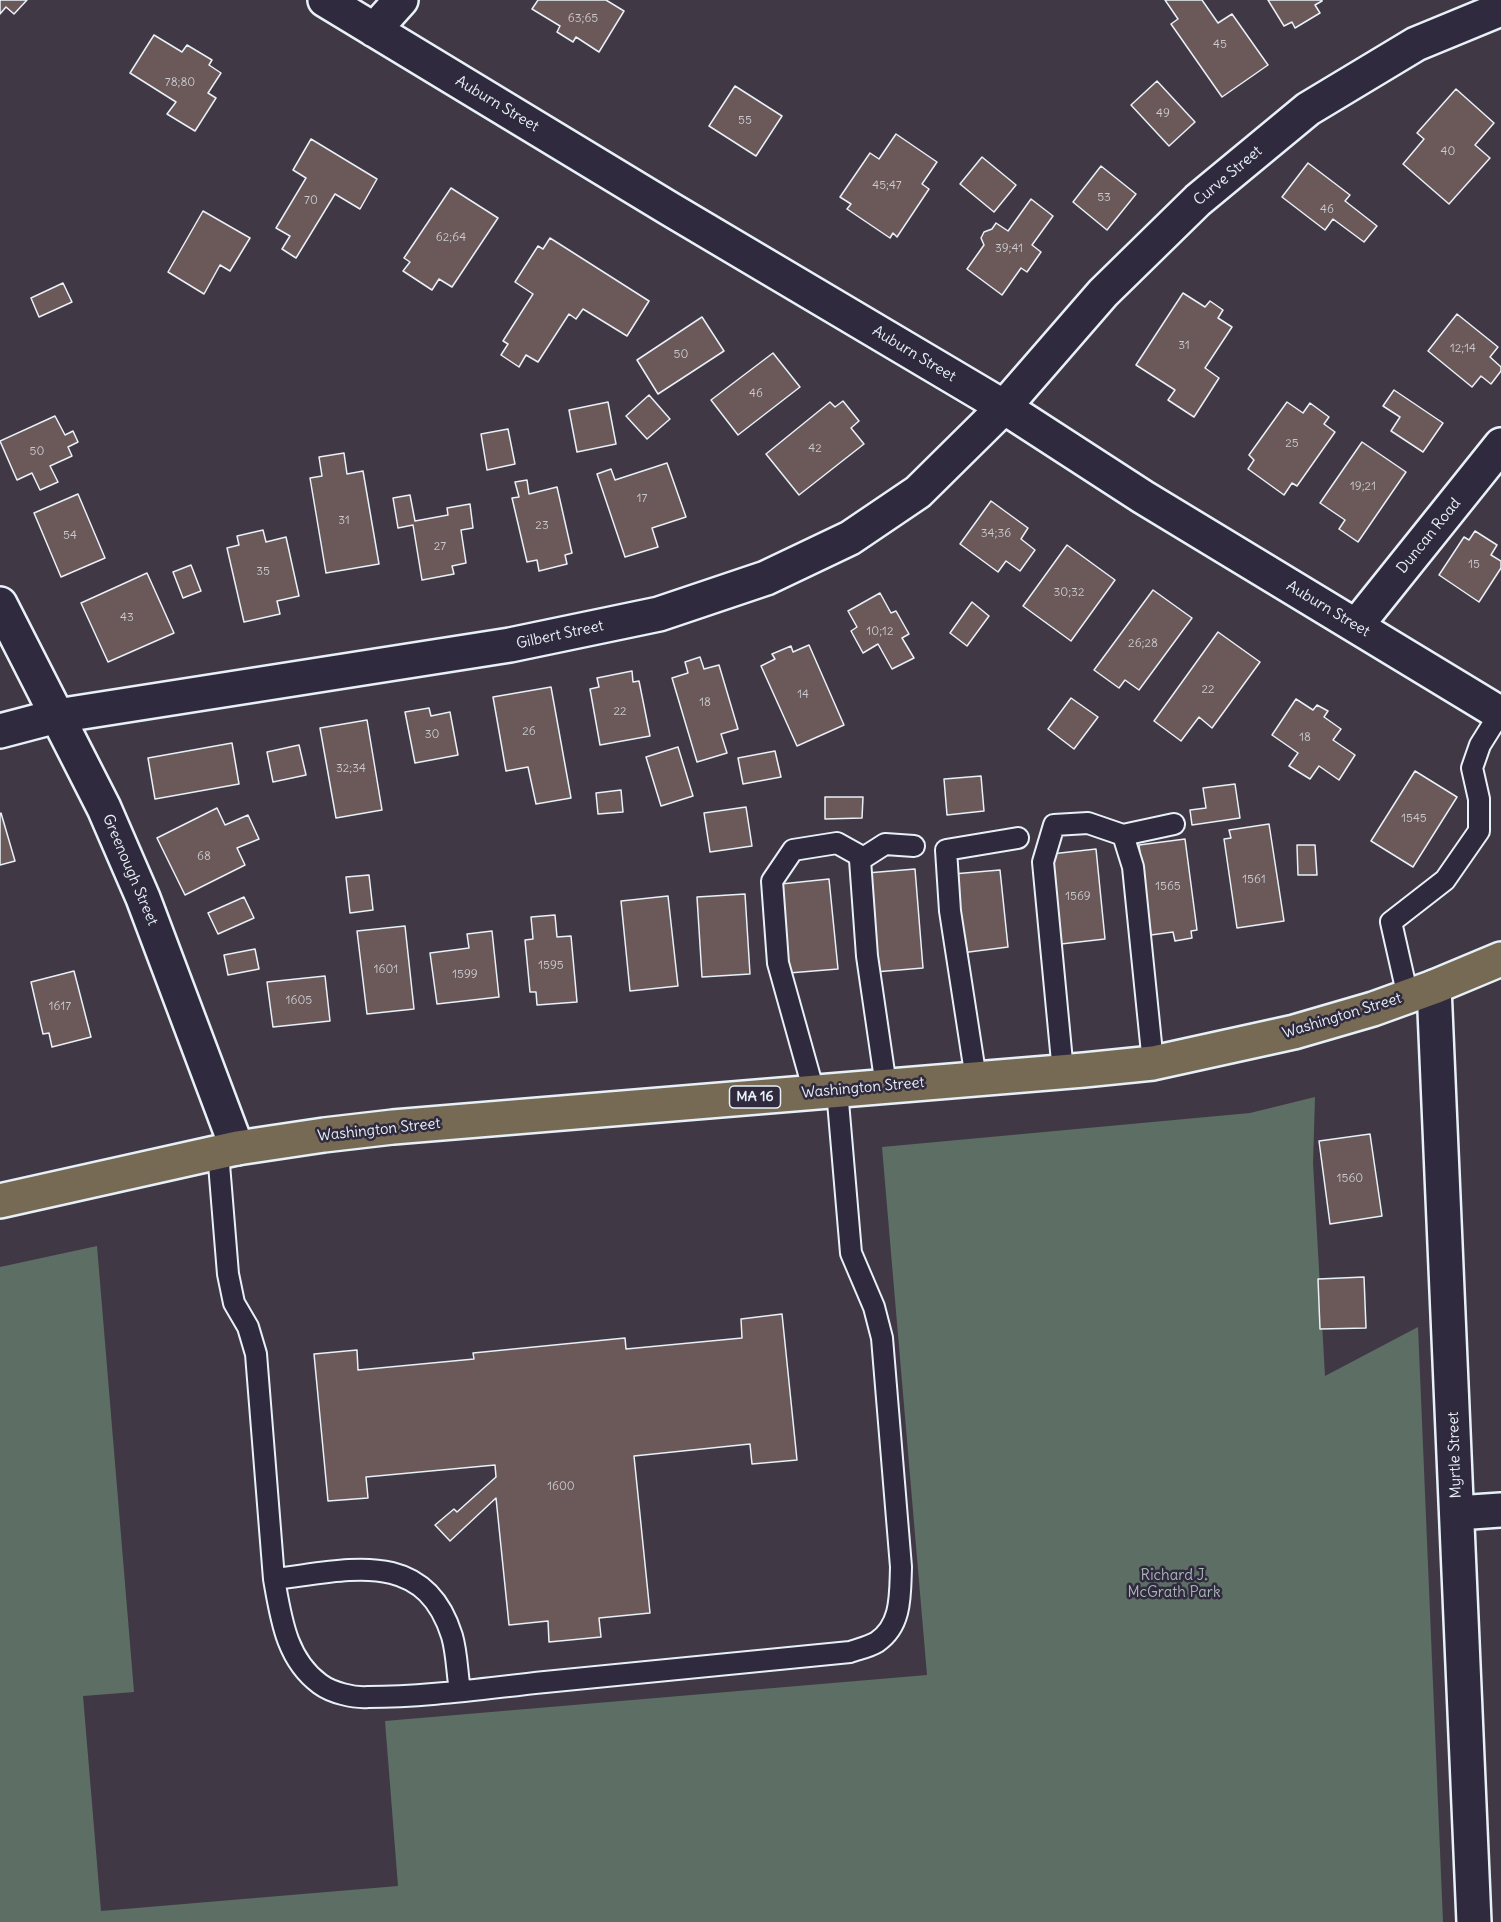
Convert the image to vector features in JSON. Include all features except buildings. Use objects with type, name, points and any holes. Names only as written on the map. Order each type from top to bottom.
[{"type":"main road","name":"Washington Street","points":[[0,1202],[227,1150],[393,1127],[1153,1063],[1294,1032],[1373,1009],[1421,992],[1501,958]]},
{"type":"street","name":"Auburn Street","points":[[325,0],[1004,407],[1143,496],[1501,714]]},
{"type":"street","points":[[374,30],[401,0]]},
{"type":"street","name":"Curve Street","points":[[1004,407],[1111,285],[1198,200],[1308,109],[1416,44],[1501,9]]},
{"type":"street","name":"Gilbert Street","points":[[0,731],[57,716],[510,645],[659,614],[766,578],[850,538],[918,492],[1004,407]]},
{"type":"street","name":"Duncan Road","points":[[1356,626],[1501,445]]},
{"type":"street","name":"Greenough Street","points":[[0,603],[104,808],[143,898],[227,1150]]},
{"type":"street","name":"Myrtle Street","points":[[1421,992],[1449,1290],[1474,1922]]},
{"type":"street","points":[[1457,1513],[1501,1510]]},
{"type":"lane","points":[[1421,992],[1391,922],[1445,880],[1479,831],[1479,800],[1472,768],[1480,745],[1501,714]]},
{"type":"lane","points":[[1063,1072],[1043,862],[1054,825],[1088,823],[1123,835],[1174,824]]},
{"type":"lane","points":[[1123,835],[1132,867],[1153,1063]]},
{"type":"lane","points":[[975,1079],[950,911],[946,850],[1018,838]]},
{"type":"lane","points":[[227,1150],[228,1274],[234,1303],[248,1327],[256,1354],[274,1579],[286,1640],[300,1664],[321,1685],[344,1694],[366,1698],[460,1691],[850,1652],[876,1642],[894,1625],[900,1600],[901,1568],[882,1338],[874,1307],[851,1253],[826,1091],[778,963],[772,881],[793,850],[837,843],[864,858]]},
{"type":"lane","points":[[886,1086],[867,957],[860,860],[885,844],[914,846]]},
{"type":"lane","points":[[274,1579],[363,1569],[394,1572],[421,1584],[440,1607],[453,1637],[460,1691]]},
{"type":"green space","name":"Richard J. McGrath Park","points":[[1315,1097],[1313,1163],[1325,1376],[1418,1327],[1443,1922],[0,1922],[0,1267],[97,1246],[134,1692],[83,1696],[101,1911],[398,1886],[385,1721],[927,1675],[882,1147],[1250,1113]]}]
